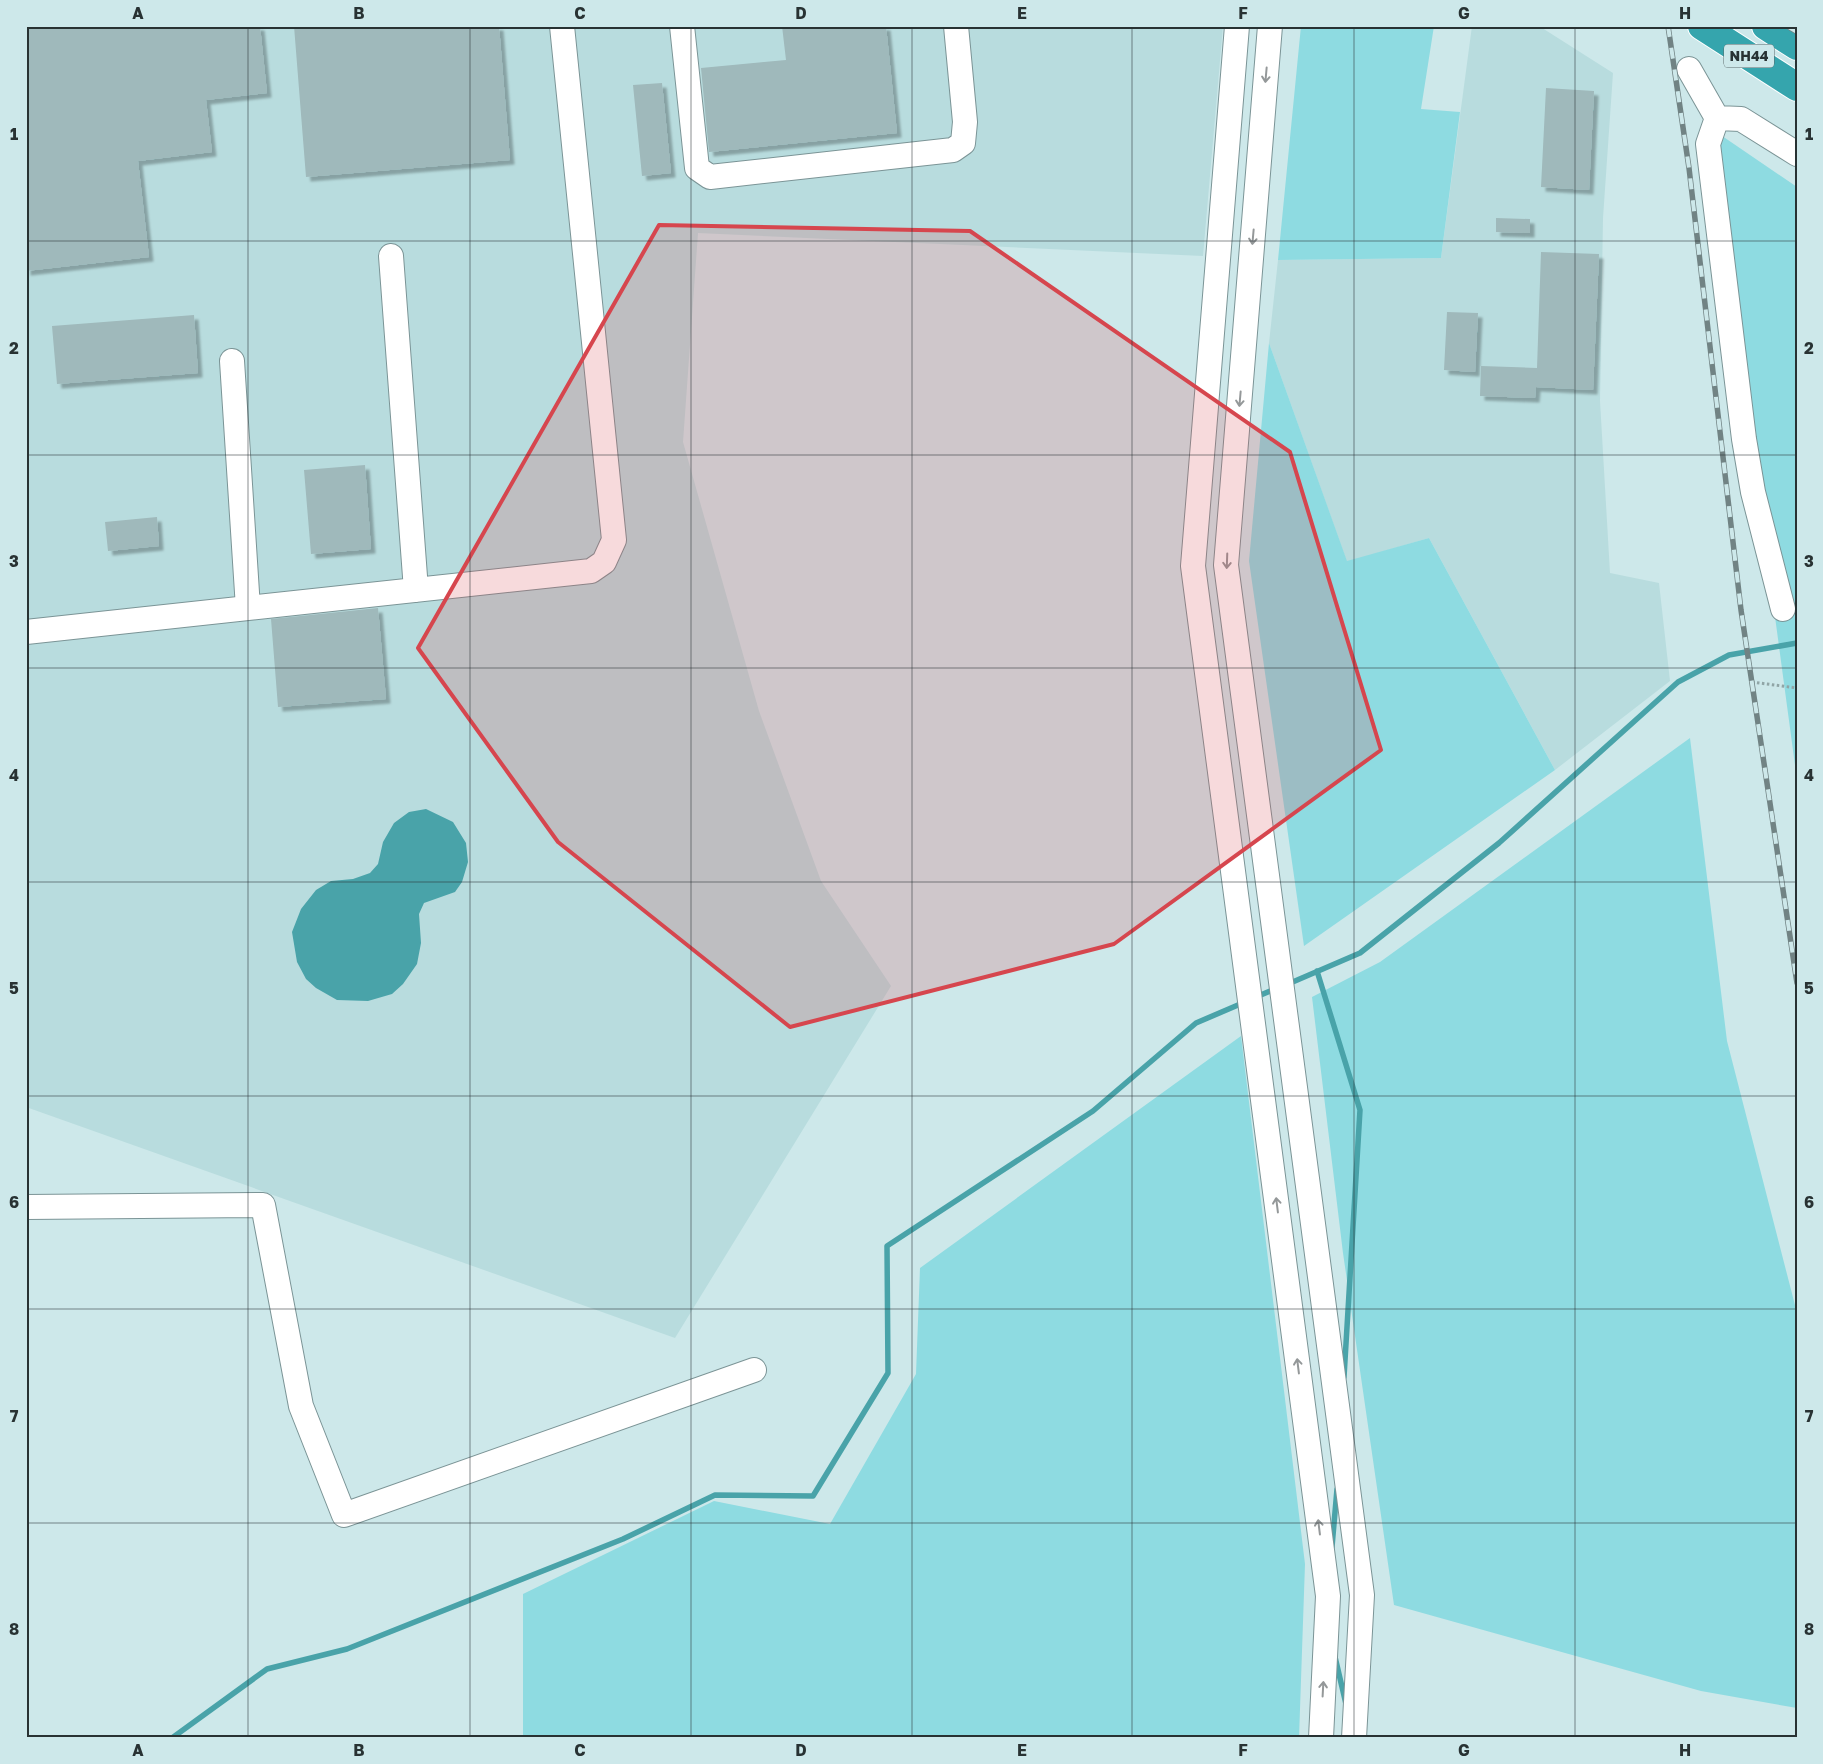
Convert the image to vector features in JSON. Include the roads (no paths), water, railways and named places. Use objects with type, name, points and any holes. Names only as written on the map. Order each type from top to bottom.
[{"type":"highway","name":"NH44","points":[[1702,26],[1797,86]]},
{"type":"highway","name":"NH44","points":[[1766,26],[1797,46]]},
{"type":"street","points":[[26,632],[591,571],[604,562],[614,540],[562,26]]},
{"type":"street","points":[[682,26],[697,168],[710,177],[953,150],[963,143],[965,122],[956,26]]},
{"type":"street","points":[[1237,26],[1193,566],[1328,1596],[1321,1738]]},
{"type":"street","points":[[1270,26],[1226,565],[1362,1595],[1354,1738]]},
{"type":"street","points":[[1689,69],[1717,118],[1708,144],[1744,440],[1753,492],[1783,609]]},
{"type":"street","points":[[1717,118],[1741,120],[1797,154]]},
{"type":"street","points":[[391,256],[416,590]]},
{"type":"street","points":[[232,361],[248,608]]},
{"type":"street","points":[[26,1207],[262,1205],[301,1406],[344,1515],[754,1370]]},
{"type":"waterway","points":[[1288,984],[1360,953],[1499,843],[1678,682],[1729,655],[1797,643]]},
{"type":"waterway","points":[[1317,971],[1360,1110],[1344,1377]]},
{"type":"waterway","points":[[1256,997],[1277,988]]},
{"type":"waterway","points":[[172,1738],[267,1669],[347,1649],[623,1539],[715,1495],[813,1496],[888,1373],[887,1246],[1093,1111],[1196,1023],[1245,1002]]},
{"type":"waterway","points":[[1332,1547],[1337,1489]]},
{"type":"waterway","points":[[1335,1657],[1346,1704]]},
{"type":"railway","points":[[1668,26],[1689,168],[1741,610],[1797,983]]},
{"type":"railway","points":[[1787,26],[1797,32]]}]
